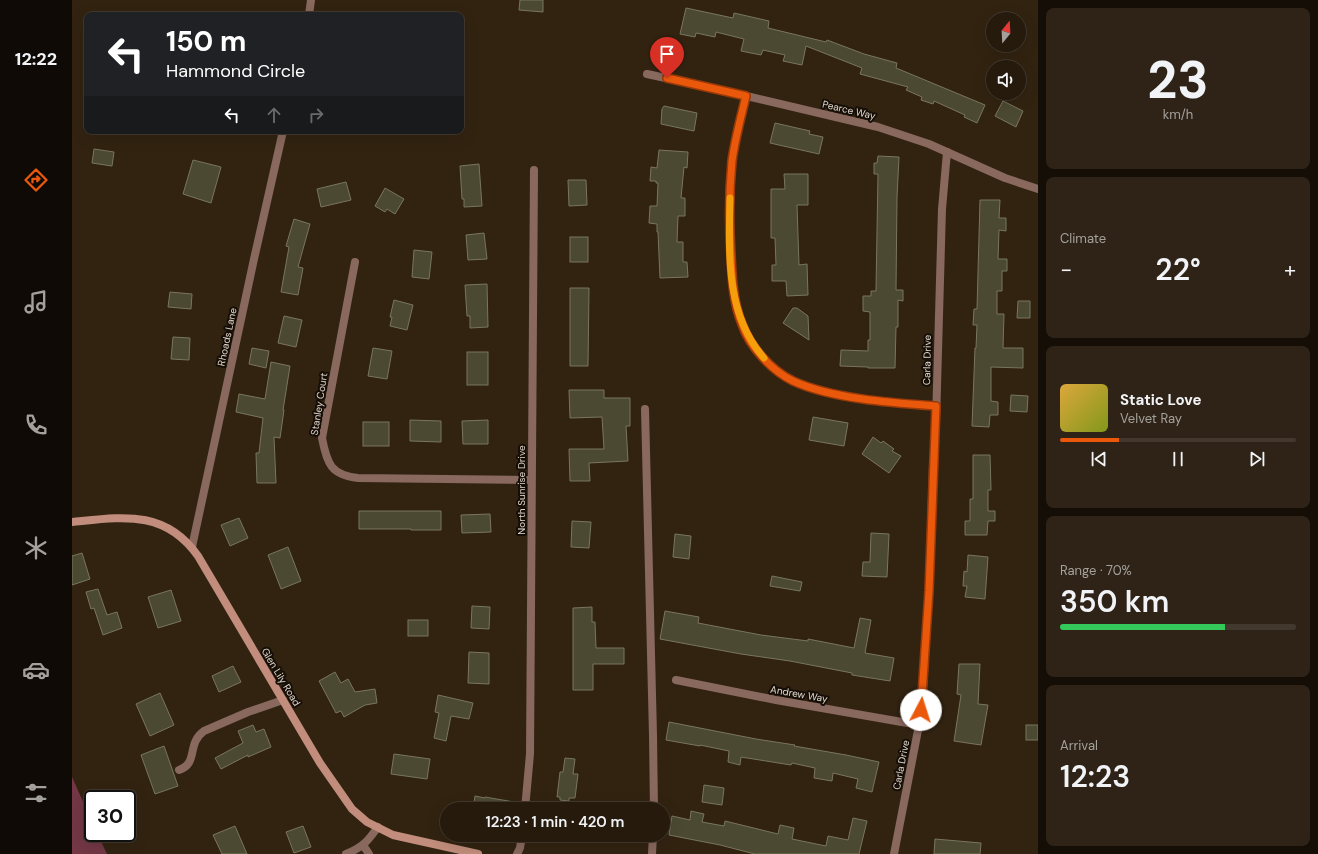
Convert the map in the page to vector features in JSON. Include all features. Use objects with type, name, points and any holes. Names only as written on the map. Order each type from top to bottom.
[{"type":"street","points":[[309,12],[311,0]]},
{"type":"street","name":"Pearce Way","points":[[647,74],[878,127],[947,152],[1005,178],[1038,189]]},
{"type":"street","points":[[746,96],[737,131],[732,161],[730,232],[734,296],[742,325],[749,338],[767,362],[779,372],[808,386],[853,397],[936,406]]},
{"type":"street","name":"Rhoads Lane","points":[[192,547],[282,134]]},
{"type":"street","name":"Carla Drive","points":[[894,854],[919,725],[929,591],[941,222],[943,183],[947,152]]},
{"type":"street","name":"North Sunrise Drive","points":[[526,802],[530,754],[534,170]]},
{"type":"street","name":"Stanley Court","points":[[355,262],[322,438],[328,461],[335,471],[346,477],[358,478],[531,480]]},
{"type":"street","points":[[645,409],[654,802]]},
{"type":"street","name":"Glen Lily Road","points":[[72,522],[109,518],[133,518],[172,529],[192,547],[320,763],[352,809],[367,822],[393,834],[478,854]]},
{"type":"street","name":"Andrew Way","points":[[676,680],[776,700],[919,725]]},
{"type":"street","points":[[179,770],[189,765],[194,741],[199,734],[248,712],[283,700]]},
{"type":"street","points":[[346,854],[360,848],[370,839],[378,827]]},
{"type":"street","points":[[517,854],[521,842]]},
{"type":"street","points":[[652,854],[653,842]]},
{"type":"street","points":[[363,845],[369,854]]},
{"type":"shaded area","points":[[72,777],[84,804],[84,842],[101,842],[107,854],[72,854]]},
{"type":"building","points":[[520,0],[543,0],[543,12],[519,10]]},
{"type":"building","points":[[686,8],[733,18],[734,13],[769,21],[768,28],[826,42],[827,40],[864,54],[897,63],[896,68],[985,105],[977,123],[964,117],[965,115],[934,101],[933,104],[921,100],[922,97],[906,90],[908,87],[860,74],[862,68],[806,46],[802,65],[783,61],[785,55],[763,50],[761,55],[741,51],[744,39],[716,32],[715,37],[696,33],[695,37],[680,34]]},
{"type":"building","points":[[1003,101],[1023,111],[1016,127],[995,116]]},
{"type":"building","points":[[664,106],[697,113],[694,131],[661,124],[662,109]]},
{"type":"building","points":[[775,123],[810,131],[809,134],[823,137],[819,154],[770,143]]},
{"type":"building","points":[[94,149],[114,152],[112,166],[92,163]]},
{"type":"building","points":[[659,150],[688,152],[687,168],[684,167],[681,198],[685,198],[685,216],[678,216],[677,242],[683,242],[683,262],[687,262],[688,277],[660,278],[657,224],[649,223],[650,206],[657,206],[658,183],[656,183],[656,181],[650,181],[651,167],[657,168]]},
{"type":"building","points":[[878,156],[899,157],[896,290],[903,290],[903,301],[898,300],[895,368],[840,366],[841,350],[868,351],[868,340],[870,340],[870,312],[863,311],[863,296],[871,296],[871,291],[876,291],[878,174],[874,174],[874,163],[877,163]]},
{"type":"building","points":[[193,160],[221,167],[211,203],[183,194]]},
{"type":"building","points":[[479,164],[482,206],[464,207],[464,199],[462,199],[460,166]]},
{"type":"building","points":[[784,174],[808,174],[808,205],[797,205],[799,265],[807,264],[808,295],[787,296],[786,281],[772,281],[772,265],[776,265],[775,238],[771,238],[771,189],[785,189]]},
{"type":"building","points":[[568,180],[586,180],[587,205],[569,206]]},
{"type":"building","points":[[346,182],[351,200],[321,207],[317,189]]},
{"type":"building","points":[[385,188],[404,199],[395,214],[387,209],[385,212],[375,206]]},
{"type":"building","points":[[980,200],[1000,200],[999,218],[1006,218],[1006,231],[999,230],[998,259],[1007,259],[1007,271],[1002,271],[1002,291],[997,291],[997,314],[1004,314],[1003,348],[1023,348],[1023,368],[991,367],[991,401],[998,402],[998,415],[990,415],[989,427],[972,426],[977,325],[973,325],[974,309],[977,309]]},
{"type":"building","points":[[294,219],[310,224],[298,267],[303,268],[298,295],[281,292],[289,247],[286,246]]},
{"type":"building","points":[[484,233],[487,259],[468,260],[466,235]]},
{"type":"building","points":[[570,237],[588,237],[588,262],[570,262]]},
{"type":"building","points":[[414,250],[432,252],[429,279],[412,277]]},
{"type":"building","points":[[487,284],[488,327],[470,328],[470,316],[467,316],[465,285]]},
{"type":"building","points":[[570,288],[589,288],[588,366],[570,366]]},
{"type":"building","points":[[170,292],[192,294],[191,309],[168,307]]},
{"type":"building","points":[[394,300],[413,305],[407,330],[390,326],[392,317],[390,317]]},
{"type":"building","points":[[1018,301],[1030,301],[1030,318],[1017,318]]},
{"type":"building","points":[[793,308],[797,308],[808,316],[809,340],[783,323]]},
{"type":"building","points":[[284,316],[302,320],[296,347],[278,343]]},
{"type":"building","points":[[173,337],[190,338],[189,360],[171,359]]},
{"type":"building","points":[[252,348],[269,351],[266,368],[249,364]]},
{"type":"building","points":[[373,348],[392,351],[387,379],[368,376]]},
{"type":"building","points":[[467,352],[488,352],[488,385],[467,385]]},
{"type":"building","points":[[271,362],[290,366],[280,438],[274,437],[276,483],[257,483],[256,453],[259,453],[263,418],[236,412],[239,394],[265,399]]},
{"type":"building","points":[[569,390],[604,390],[604,398],[630,398],[630,426],[626,426],[628,461],[589,463],[590,481],[570,481],[569,449],[604,449],[602,417],[570,418]]},
{"type":"building","points":[[1011,395],[1028,396],[1027,412],[1010,411]]},
{"type":"building","points":[[813,417],[848,423],[844,446],[809,440]]},
{"type":"building","points":[[410,420],[441,421],[441,442],[410,441]]},
{"type":"building","points":[[488,420],[488,444],[463,444],[462,421]]},
{"type":"building","points":[[363,422],[389,422],[389,446],[363,446]]},
{"type":"building","points":[[873,437],[881,443],[883,441],[894,449],[892,451],[901,456],[889,473],[862,454]]},
{"type":"building","points":[[973,455],[990,455],[991,490],[988,490],[988,511],[995,511],[995,521],[988,521],[987,535],[965,535],[965,521],[970,521],[970,499],[973,499]]},
{"type":"building","points":[[359,511],[441,511],[441,530],[359,529]]},
{"type":"building","points":[[490,514],[491,532],[462,533],[461,515]]},
{"type":"building","points":[[239,518],[248,538],[230,546],[221,525]]},
{"type":"building","points":[[572,521],[591,522],[589,548],[571,547]]},
{"type":"building","points":[[871,533],[889,534],[887,577],[862,576],[863,562],[870,562]]},
{"type":"building","points":[[675,534],[691,536],[689,559],[673,557]]},
{"type":"building","points":[[288,547],[301,581],[281,589],[268,555]]},
{"type":"building","points":[[82,553],[90,579],[72,585],[72,556]]},
{"type":"building","points":[[968,555],[988,557],[985,599],[965,597],[967,586],[963,586],[964,571],[967,572]]},
{"type":"building","points":[[772,576],[802,582],[800,591],[770,586]]},
{"type":"building","points":[[98,589],[107,615],[117,612],[122,628],[103,635],[94,608],[91,609],[86,592]]},
{"type":"building","points":[[171,590],[181,621],[158,628],[148,597]]},
{"type":"building","points":[[472,606],[490,607],[489,629],[471,628]]},
{"type":"building","points":[[592,607],[592,622],[595,622],[596,648],[624,648],[624,664],[593,664],[593,690],[573,690],[573,608]]},
{"type":"building","points":[[665,611],[699,617],[698,623],[761,635],[808,641],[808,639],[854,648],[860,618],[871,620],[865,653],[894,658],[890,681],[852,675],[852,673],[790,661],[741,654],[660,639]]},
{"type":"building","points":[[408,620],[428,620],[428,636],[408,636]]},
{"type":"building","points":[[469,652],[489,653],[489,684],[468,683]]},
{"type":"building","points":[[959,664],[980,664],[978,704],[988,705],[981,745],[954,741],[961,695],[957,694]]},
{"type":"building","points":[[233,666],[241,682],[219,692],[212,676]]},
{"type":"building","points":[[335,672],[341,683],[348,679],[355,692],[375,689],[377,703],[365,705],[344,717],[341,711],[336,713],[319,681]]},
{"type":"building","points":[[160,693],[174,725],[150,736],[136,704]]},
{"type":"building","points":[[438,695],[473,703],[469,719],[451,716],[446,741],[434,738],[439,713],[435,712]]},
{"type":"building","points":[[669,722],[879,762],[872,792],[856,788],[858,779],[833,773],[832,781],[814,778],[815,768],[792,763],[791,765],[741,757],[740,765],[728,762],[729,751],[666,740]]},
{"type":"building","points":[[253,725],[256,732],[264,729],[271,747],[248,757],[248,755],[221,769],[215,758],[243,743],[238,731]]},
{"type":"building","points":[[1026,725],[1038,725],[1038,740],[1026,740]]},
{"type":"building","points":[[164,746],[178,786],[155,794],[141,755]]},
{"type":"building","points":[[394,754],[430,759],[427,779],[391,774]]},
{"type":"building","points":[[565,758],[575,759],[573,774],[578,774],[575,798],[569,798],[569,801],[560,800],[560,797],[557,797],[560,772],[563,772]]},
{"type":"building","points":[[704,785],[724,788],[722,805],[702,802]]},
{"type":"building","points":[[475,796],[514,802],[474,802]]},
{"type":"building","points":[[691,811],[704,814],[702,822],[724,826],[725,821],[778,834],[780,825],[794,828],[792,839],[826,846],[828,836],[848,840],[853,818],[867,821],[859,854],[755,854],[720,845],[670,835],[672,816],[690,820]]},
{"type":"building","points":[[235,826],[247,854],[222,854],[213,835]]},
{"type":"building","points":[[303,826],[311,847],[294,853],[286,832]]},
{"type":"building","points":[[935,839],[981,843],[980,854],[934,854]]},
{"type":"slow traffic","points":[[730,198],[731,266],[737,311],[749,338],[764,358]]},
{"type":"route","points":[[667,78],[746,96],[737,131],[732,161],[730,249],[732,281],[737,311],[742,325],[757,350],[767,362],[779,372],[793,380],[823,391],[853,397],[936,406],[929,591],[921,710]]}]
